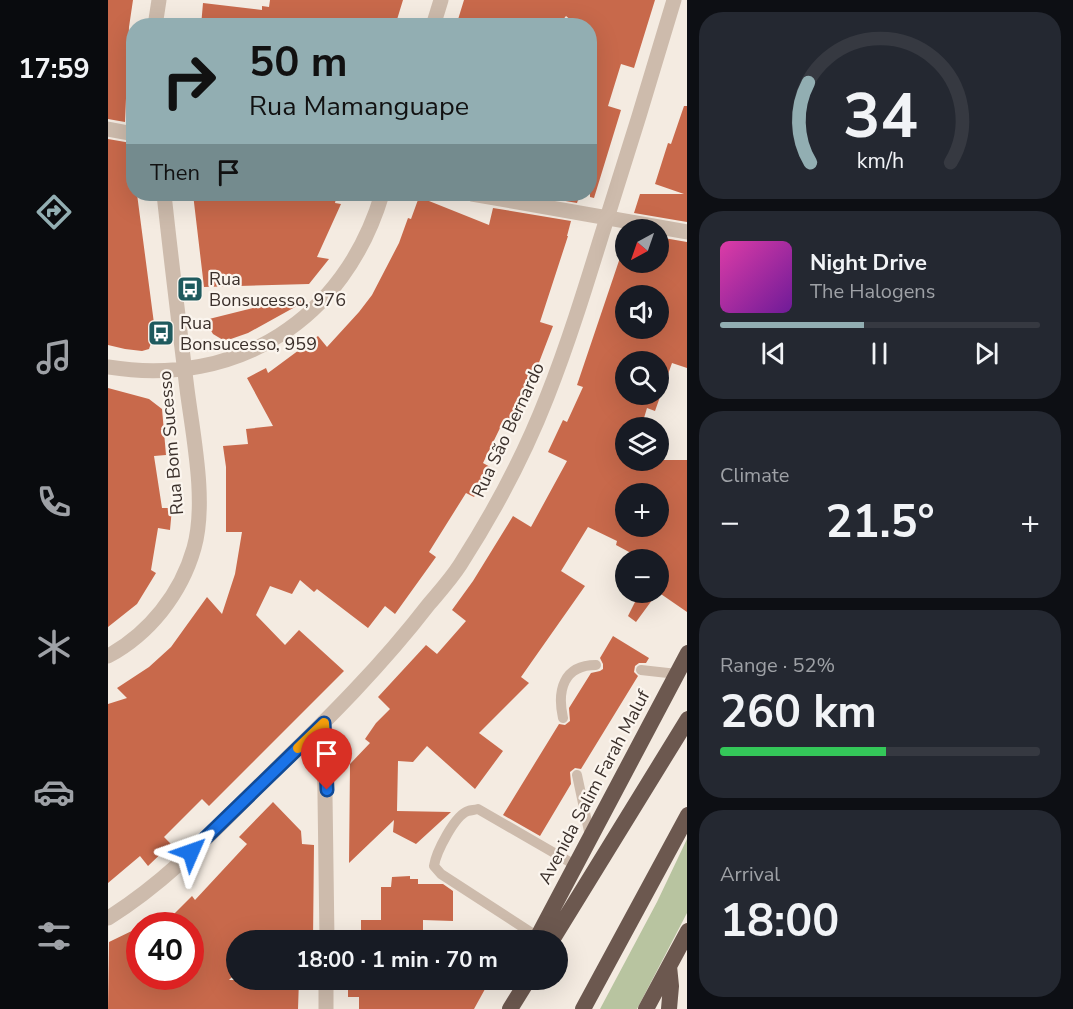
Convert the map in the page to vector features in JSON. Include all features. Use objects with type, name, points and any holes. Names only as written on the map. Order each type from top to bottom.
[{"type":"highway","name":"Avenida Salim Farah Maluf","points":[[546,930],[575,865],[687,653]]},
{"type":"highway","points":[[548,930],[687,719]]},
{"type":"highway","points":[[583,1009],[687,814]]},
{"type":"highway","points":[[646,1009],[687,931]]},
{"type":"highway","points":[[669,966],[671,986],[669,1009]]},
{"type":"highway","points":[[501,1009],[511,990]]},
{"type":"highway","points":[[510,1009],[522,990]]},
{"type":"street","points":[[156,18],[159,0]]},
{"type":"street","points":[[435,18],[441,0]]},
{"type":"street","name":"Rua São Bernardo","points":[[108,918],[138,900],[171,871],[324,723],[376,669],[458,568],[501,496],[546,400],[566,346],[607,218],[674,0]]},
{"type":"street","points":[[108,129],[126,132]]},
{"type":"street","name":"Rua Bom Sucesso","points":[[108,656],[125,647],[141,634],[160,612],[180,580],[194,548],[198,522],[197,474],[165,201]]},
{"type":"street","points":[[108,367],[134,371],[184,369],[226,360],[258,347],[292,328],[319,305],[338,284],[369,230],[379,201]]},
{"type":"street","points":[[511,201],[687,232]]},
{"type":"street","points":[[324,723],[327,930]]},
{"type":"street","points":[[326,990],[326,1009]]},
{"type":"lane","points":[[563,718],[559,700],[563,685],[571,672],[582,665],[596,665]]},
{"type":"lane","points":[[641,670],[677,674]]},
{"type":"lane","points":[[577,775],[590,836]]},
{"type":"lane","points":[[528,930],[441,874],[434,866],[435,857],[457,818],[467,811],[478,809],[575,865]]},
{"type":"green space","points":[[687,839],[687,913],[637,1009],[600,1009],[657,902]]},
{"type":"building","points":[[108,0],[133,0],[130,18],[126,18],[125,122],[108,119]]},
{"type":"building","points":[[270,0],[403,0],[397,18],[202,18],[203,3],[262,10],[262,6],[269,7]]},
{"type":"building","points":[[464,0],[655,0],[634,68],[621,64],[608,106],[621,110],[597,188],[597,18],[568,18],[566,16],[564,18],[458,18]]},
{"type":"building","points":[[684,106],[687,106],[687,222],[634,213],[640,194],[684,194],[655,184],[668,143],[671,144]]},
{"type":"building","points":[[108,139],[126,142],[126,201],[138,201],[155,331],[149,349],[142,351],[108,345]]},
{"type":"building","points":[[194,201],[335,201],[335,203],[341,204],[317,257],[329,259],[309,284],[204,287]]},
{"type":"building","points":[[418,201],[429,201],[489,225],[493,208],[571,221],[540,322],[553,326],[523,404],[509,432],[500,428],[483,463],[492,468],[474,497],[466,493],[429,552],[436,557],[395,614],[385,606],[368,628],[317,589],[314,592],[300,580],[292,594],[270,586],[256,615],[285,645],[299,630],[344,671],[209,806],[202,799],[164,837],[171,844],[148,866],[140,856],[108,883],[108,704],[127,698],[117,688],[149,667],[171,647],[207,597],[222,614],[235,574],[242,532],[226,532],[226,467],[223,446],[248,444],[246,429],[273,426],[247,378],[266,368],[268,373],[318,336],[327,347],[372,295],[399,243],[408,218],[411,219]]},
{"type":"building","points":[[669,239],[687,242],[687,368],[672,363],[669,371],[669,351],[615,351],[615,405],[657,405],[655,411],[647,408],[644,417],[615,417],[615,471],[669,471],[669,460],[687,460],[687,612],[669,600],[669,549],[623,549],[616,545],[617,541],[588,527],[561,571],[585,586],[521,677],[529,683],[479,733],[503,751],[475,789],[427,746],[413,762],[398,761],[397,811],[451,812],[416,844],[393,832],[394,820],[349,863],[350,764],[370,743],[365,739],[390,709],[378,697],[426,645],[437,654],[466,621],[452,610],[473,581],[513,516],[531,527],[567,461],[548,452],[563,420],[567,422],[583,387],[577,385],[615,273],[669,273]]},
{"type":"building","points":[[301,296],[304,302],[248,333],[228,340],[223,340],[213,334],[205,320]]},
{"type":"building","points":[[108,388],[149,399],[162,409],[166,455],[154,456],[162,508],[172,508],[170,530],[158,528],[151,570],[156,573],[137,604],[108,627]]},
{"type":"building","points":[[634,603],[650,603],[636,622],[628,616]]},
{"type":"building","points":[[613,636],[649,658],[646,663],[639,663],[635,666],[634,672],[638,676],[581,769],[575,768],[570,772],[571,784],[540,836],[503,815],[559,724],[565,725],[570,721],[569,708],[591,673],[603,669],[600,658]]},
{"type":"building","points":[[273,802],[301,831],[302,844],[314,845],[313,930],[226,930],[226,990],[299,990],[298,1009],[108,1009],[109,942],[126,934],[126,990],[204,990],[204,912],[176,912],[192,896],[195,900],[247,844],[239,837]]},
{"type":"building","points":[[410,876],[410,879],[418,879],[418,884],[443,884],[453,891],[453,921],[423,920],[423,930],[361,930],[361,920],[381,920],[381,887],[391,887],[392,877]]},
{"type":"building","points":[[348,990],[484,990],[474,1009],[359,1009],[359,997],[348,997]]},
{"type":"slow traffic","points":[[298,748],[324,723],[325,737]]},
{"type":"place","name":"Rua Bonsucesso, 976","points":[[190,289]]},
{"type":"place","name":"Rua Bonsucesso, 959","points":[[161,333]]},
{"type":"route","points":[[191,852],[324,723],[327,790]]}]
